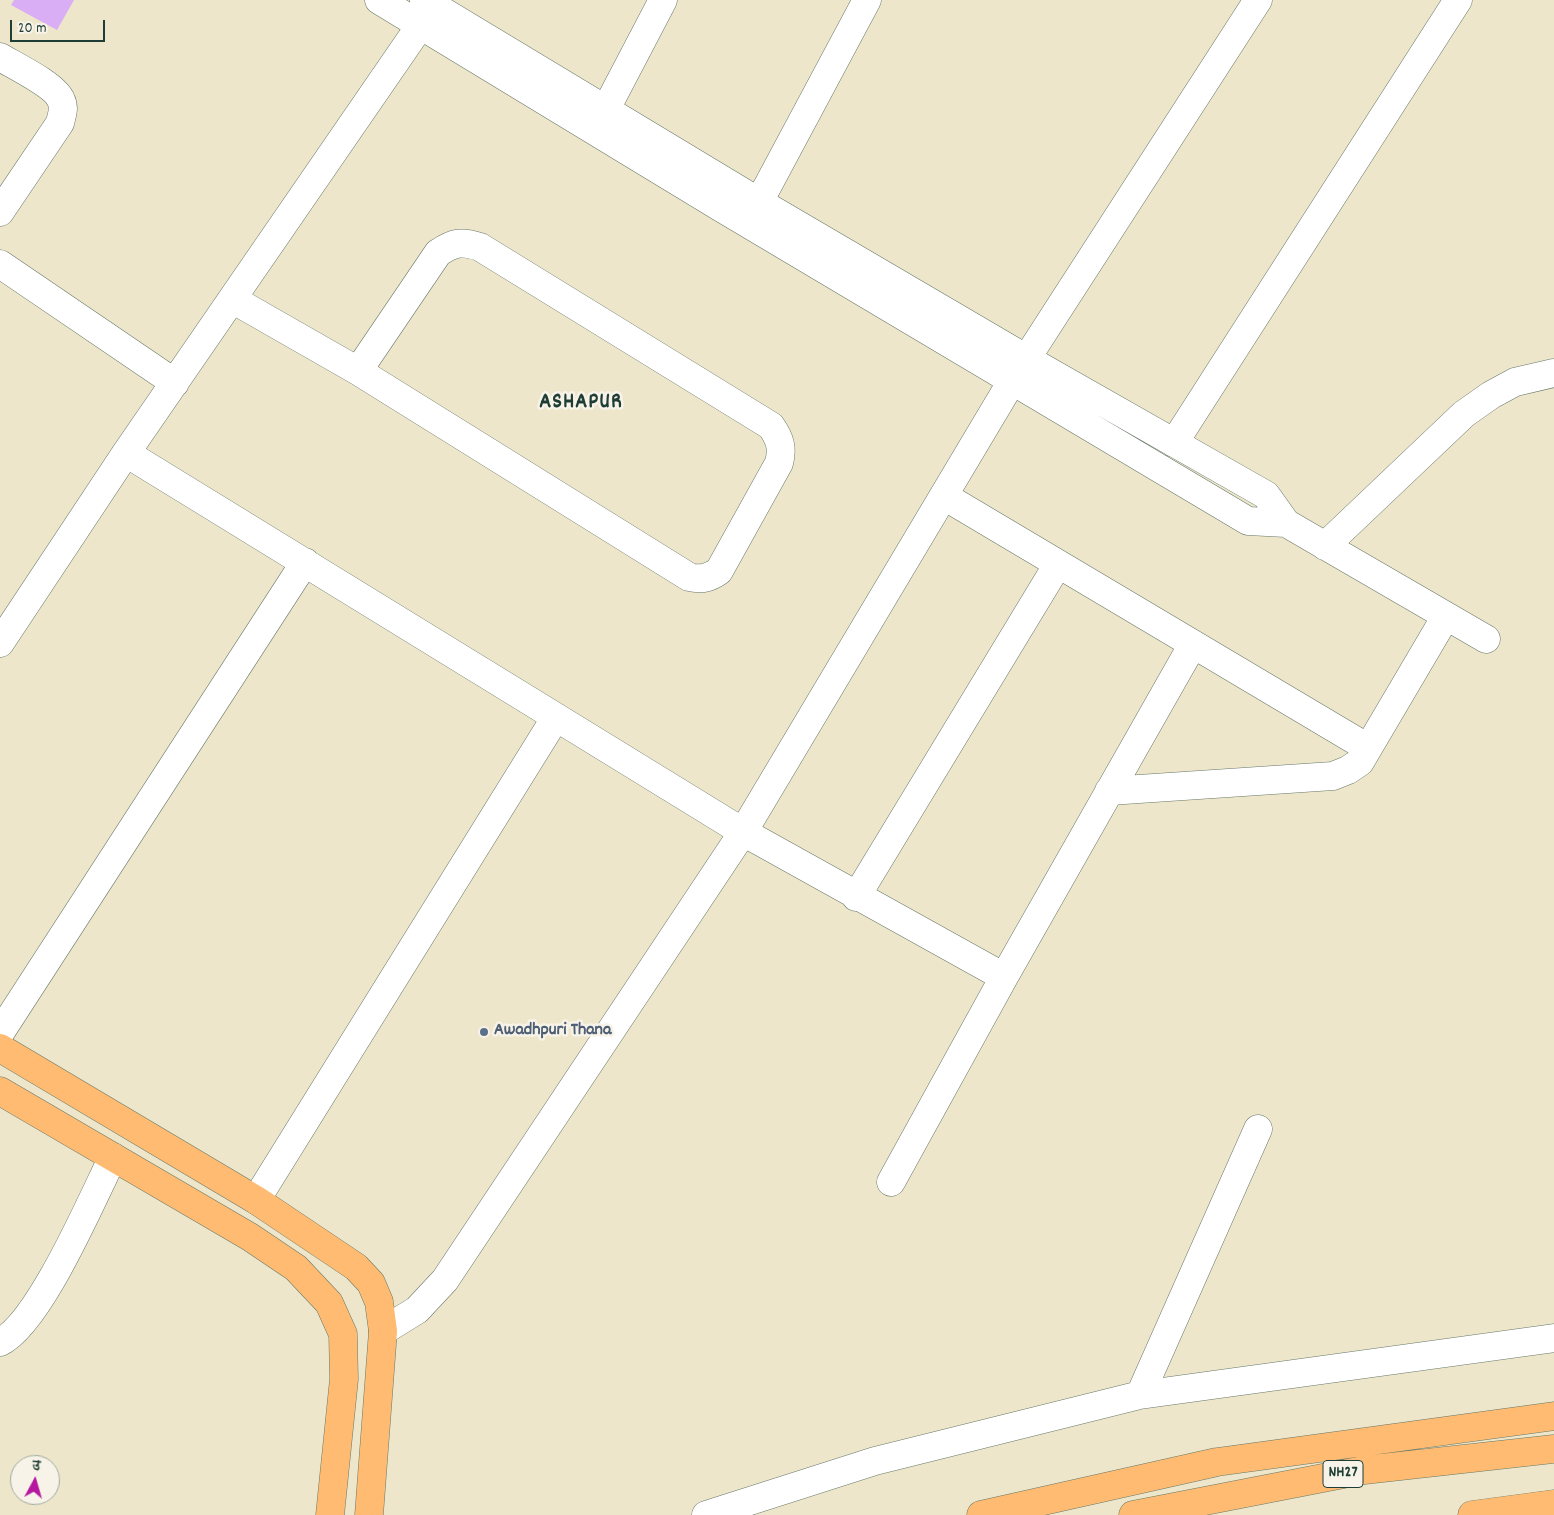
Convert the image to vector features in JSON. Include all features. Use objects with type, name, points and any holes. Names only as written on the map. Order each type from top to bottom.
[{"type":"main road","points":[[0,1048],[256,1200],[356,1267],[371,1283],[379,1302],[383,1331],[369,1515]]},
{"type":"main road","points":[[0,1091],[250,1237],[296,1268],[329,1303],[344,1334],[344,1378],[330,1515]]},
{"type":"main road","points":[[981,1515],[1217,1462],[1554,1416]]},
{"type":"main road","name":"NH27","points":[[1133,1515],[1364,1470],[1554,1449]]},
{"type":"main road","points":[[1472,1515],[1554,1504]]},
{"type":"street","points":[[379,0],[426,10],[606,109],[753,212]]},
{"type":"street","points":[[606,109],[663,0]]},
{"type":"street","points":[[753,212],[867,0]]},
{"type":"street","points":[[383,1331],[417,1310],[445,1280],[742,832],[1019,370],[1258,0]]},
{"type":"street","points":[[1174,443],[1458,0]]},
{"type":"street","points":[[426,10],[460,48],[753,212],[1019,370],[1248,520],[1286,523]]},
{"type":"street","points":[[0,643],[126,453],[232,300],[426,10]]},
{"type":"street","points":[[0,58],[52,89],[61,98],[64,109],[60,122],[0,212]]},
{"type":"street","points":[[232,300],[358,371],[689,577],[700,579],[711,576],[718,571],[779,463],[783,450],[771,426],[480,247],[465,242],[451,244],[438,253],[358,371]]},
{"type":"street","points":[[0,264],[175,383]]},
{"type":"street","points":[[1019,370],[1174,443],[1266,495],[1286,523],[1486,638]]},
{"type":"street","points":[[1325,546],[1464,414],[1491,395],[1515,382],[1554,373]]},
{"type":"street","points":[[126,453],[742,832],[856,897],[1004,977]]},
{"type":"street","points":[[944,496],[1368,748]]},
{"type":"street","points":[[0,1033],[305,562]]},
{"type":"street","points":[[856,897],[1058,564]]},
{"type":"street","points":[[1108,791],[1333,776],[1348,770],[1360,762],[1446,616]]},
{"type":"street","points":[[891,1182],[1108,791],[1193,644]]},
{"type":"street","points":[[256,1200],[556,717]]},
{"type":"street","points":[[1140,1395],[1258,1129]]},
{"type":"street","points":[[0,1342],[11,1337],[32,1312],[56,1272],[113,1156]]},
{"type":"street","points":[[706,1515],[875,1462],[1140,1395],[1554,1338]]},
{"type":"building","points":[[14,0],[74,0],[57,30],[11,5]]},
{"type":"place","name":"Awadhpuri Thana","points":[[484,1032]]},
{"type":"district","name":"ASHAPUR","points":[[581,404]]}]
